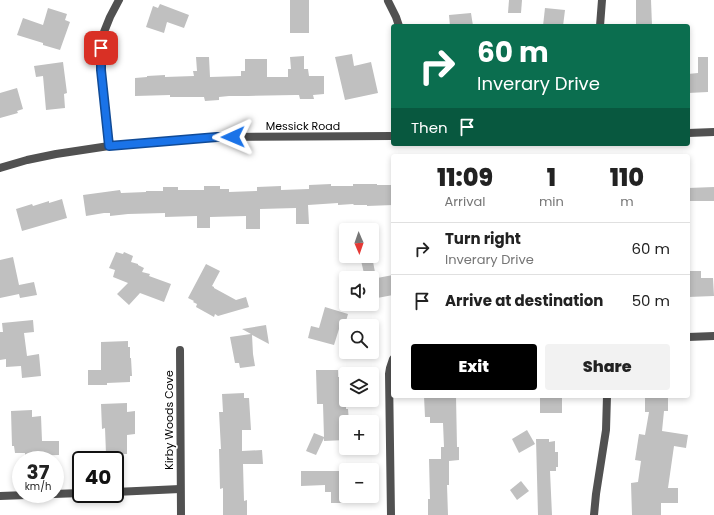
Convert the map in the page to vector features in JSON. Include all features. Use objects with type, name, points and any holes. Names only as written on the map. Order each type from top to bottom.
[{"type":"street","points":[[109,146],[101,70],[101,48],[104,32],[119,0]]},
{"type":"street","points":[[600,24],[602,0]]},
{"type":"street","points":[[388,1],[398,24]]},
{"type":"street","points":[[690,132],[714,132]]},
{"type":"street","name":"Messick Road","points":[[0,168],[56,154],[109,146],[217,137],[391,136]]},
{"type":"street","points":[[690,337],[714,336]]},
{"type":"street","name":"Kirby Woods Cove","points":[[180,350],[181,515]]},
{"type":"street","points":[[391,365],[389,374],[391,515]]},
{"type":"street","points":[[594,515],[606,430],[607,398]]},
{"type":"street","points":[[124,492],[180,490]]},
{"type":"street","points":[[0,496],[72,493]]},
{"type":"building","points":[[290,0],[309,0],[309,33],[290,33]]},
{"type":"building","points":[[509,0],[522,0],[521,13],[508,13]]},
{"type":"building","points":[[636,0],[651,0],[652,24],[636,24]]},
{"type":"building","points":[[160,4],[189,15],[184,28],[167,22],[164,33],[146,27],[153,6],[158,8]]},
{"type":"building","points":[[48,8],[67,14],[65,20],[70,22],[60,50],[17,35],[23,18],[43,25]]},
{"type":"building","points":[[545,8],[565,10],[563,24],[543,24]]},
{"type":"building","points":[[471,13],[473,24],[450,24],[449,15]]},
{"type":"building","points":[[352,54],[354,66],[371,62],[378,93],[345,100],[335,57]]},
{"type":"building","points":[[304,56],[304,69],[308,69],[309,76],[324,76],[324,94],[313,95],[314,99],[300,99],[299,95],[229,96],[219,97],[219,100],[205,101],[204,97],[170,97],[170,95],[135,96],[135,78],[165,75],[165,77],[194,76],[193,71],[197,71],[196,57],[209,57],[210,77],[241,76],[241,71],[245,71],[245,59],[267,59],[267,77],[288,77],[288,69],[291,69],[290,57]]},
{"type":"building","points":[[698,57],[708,57],[708,92],[690,93],[690,74],[698,73]]},
{"type":"building","points":[[63,62],[67,93],[64,94],[65,108],[46,110],[43,76],[36,77],[34,66]]},
{"type":"building","points":[[17,88],[23,109],[17,111],[18,113],[0,118],[0,93]]},
{"type":"building","points":[[309,185],[391,185],[391,205],[338,205],[338,203],[308,205],[309,224],[296,224],[296,208],[260,209],[260,229],[246,229],[246,216],[210,217],[210,228],[197,228],[197,216],[165,217],[165,213],[110,216],[110,213],[104,213],[86,216],[83,195],[120,190],[121,193],[163,191],[163,187],[178,187],[178,190],[204,190],[204,186],[220,186],[220,189],[229,189],[229,192],[257,191],[257,187],[281,186],[281,190],[309,189]]},
{"type":"building","points":[[714,187],[714,201],[690,201],[690,188]]},
{"type":"building","points":[[62,199],[67,218],[22,231],[16,209],[32,204],[33,206]]},
{"type":"building","points":[[116,252],[123,254],[124,252],[133,256],[131,262],[144,268],[142,272],[150,274],[149,276],[171,284],[164,302],[140,293],[129,305],[117,294],[128,283],[113,277],[115,270],[109,268]]},
{"type":"building","points":[[13,257],[19,285],[34,282],[37,295],[20,298],[19,294],[0,298],[0,260]]},
{"type":"building","points":[[362,263],[373,263],[375,271],[363,271]]},
{"type":"building","points":[[206,264],[220,271],[212,286],[214,288],[236,300],[246,297],[249,307],[218,316],[215,314],[214,317],[196,307],[197,304],[188,298]]},
{"type":"building","points":[[690,271],[701,271],[701,278],[713,278],[714,296],[690,297]]},
{"type":"building","points":[[391,275],[391,295],[379,298],[379,278]]},
{"type":"building","points":[[325,307],[348,314],[347,319],[339,319],[339,329],[334,345],[308,338],[311,326],[319,328]]},
{"type":"building","points":[[33,320],[34,332],[24,333],[27,356],[39,354],[41,376],[22,378],[21,366],[6,367],[6,359],[0,360],[0,332],[3,332],[2,323]]},
{"type":"building","points":[[266,325],[269,344],[252,335],[255,366],[240,368],[239,363],[235,363],[230,337],[251,334],[242,329]]},
{"type":"building","points":[[128,341],[128,347],[130,347],[132,376],[130,376],[130,382],[107,383],[107,385],[88,385],[88,370],[101,370],[101,342]]},
{"type":"building","points":[[316,370],[338,370],[339,407],[346,407],[346,409],[348,409],[348,415],[339,415],[339,440],[324,441],[324,438],[316,455],[306,451],[314,433],[324,437],[323,404],[317,404]]},
{"type":"building","points":[[244,393],[244,398],[249,398],[251,430],[242,430],[242,451],[262,450],[263,464],[243,464],[244,501],[247,500],[247,515],[223,515],[223,488],[220,489],[219,449],[221,449],[219,412],[223,412],[222,394]]},
{"type":"building","points":[[424,398],[456,398],[457,447],[459,447],[459,460],[449,461],[449,485],[447,485],[448,515],[428,515],[428,499],[430,499],[429,459],[441,459],[441,447],[444,447],[443,423],[430,423],[430,417],[425,417]]},
{"type":"building","points":[[540,398],[562,398],[562,413],[540,413]]},
{"type":"building","points":[[645,398],[668,398],[668,411],[664,411],[662,431],[688,435],[686,448],[674,446],[668,488],[678,488],[678,503],[661,503],[661,515],[632,515],[631,483],[638,482],[641,461],[635,460],[639,434],[645,435],[649,412],[645,412]]},
{"type":"building","points":[[127,403],[127,412],[135,411],[135,434],[127,435],[127,454],[124,454],[124,451],[106,451],[105,428],[102,429],[101,404]]},
{"type":"building","points":[[32,410],[32,417],[41,416],[42,441],[59,441],[59,451],[15,451],[14,446],[12,446],[11,411]]},
{"type":"building","points":[[527,430],[535,444],[519,453],[512,439]]},
{"type":"building","points":[[536,439],[549,439],[549,442],[555,441],[555,452],[558,452],[558,467],[556,467],[556,471],[550,471],[552,515],[538,515]]},
{"type":"building","points":[[301,471],[339,471],[339,503],[331,503],[331,492],[325,492],[325,485],[301,486]]},
{"type":"building","points":[[521,481],[529,491],[517,500],[510,490]]},
{"type":"route","points":[[101,48],[100,60],[109,146],[233,137]]}]
